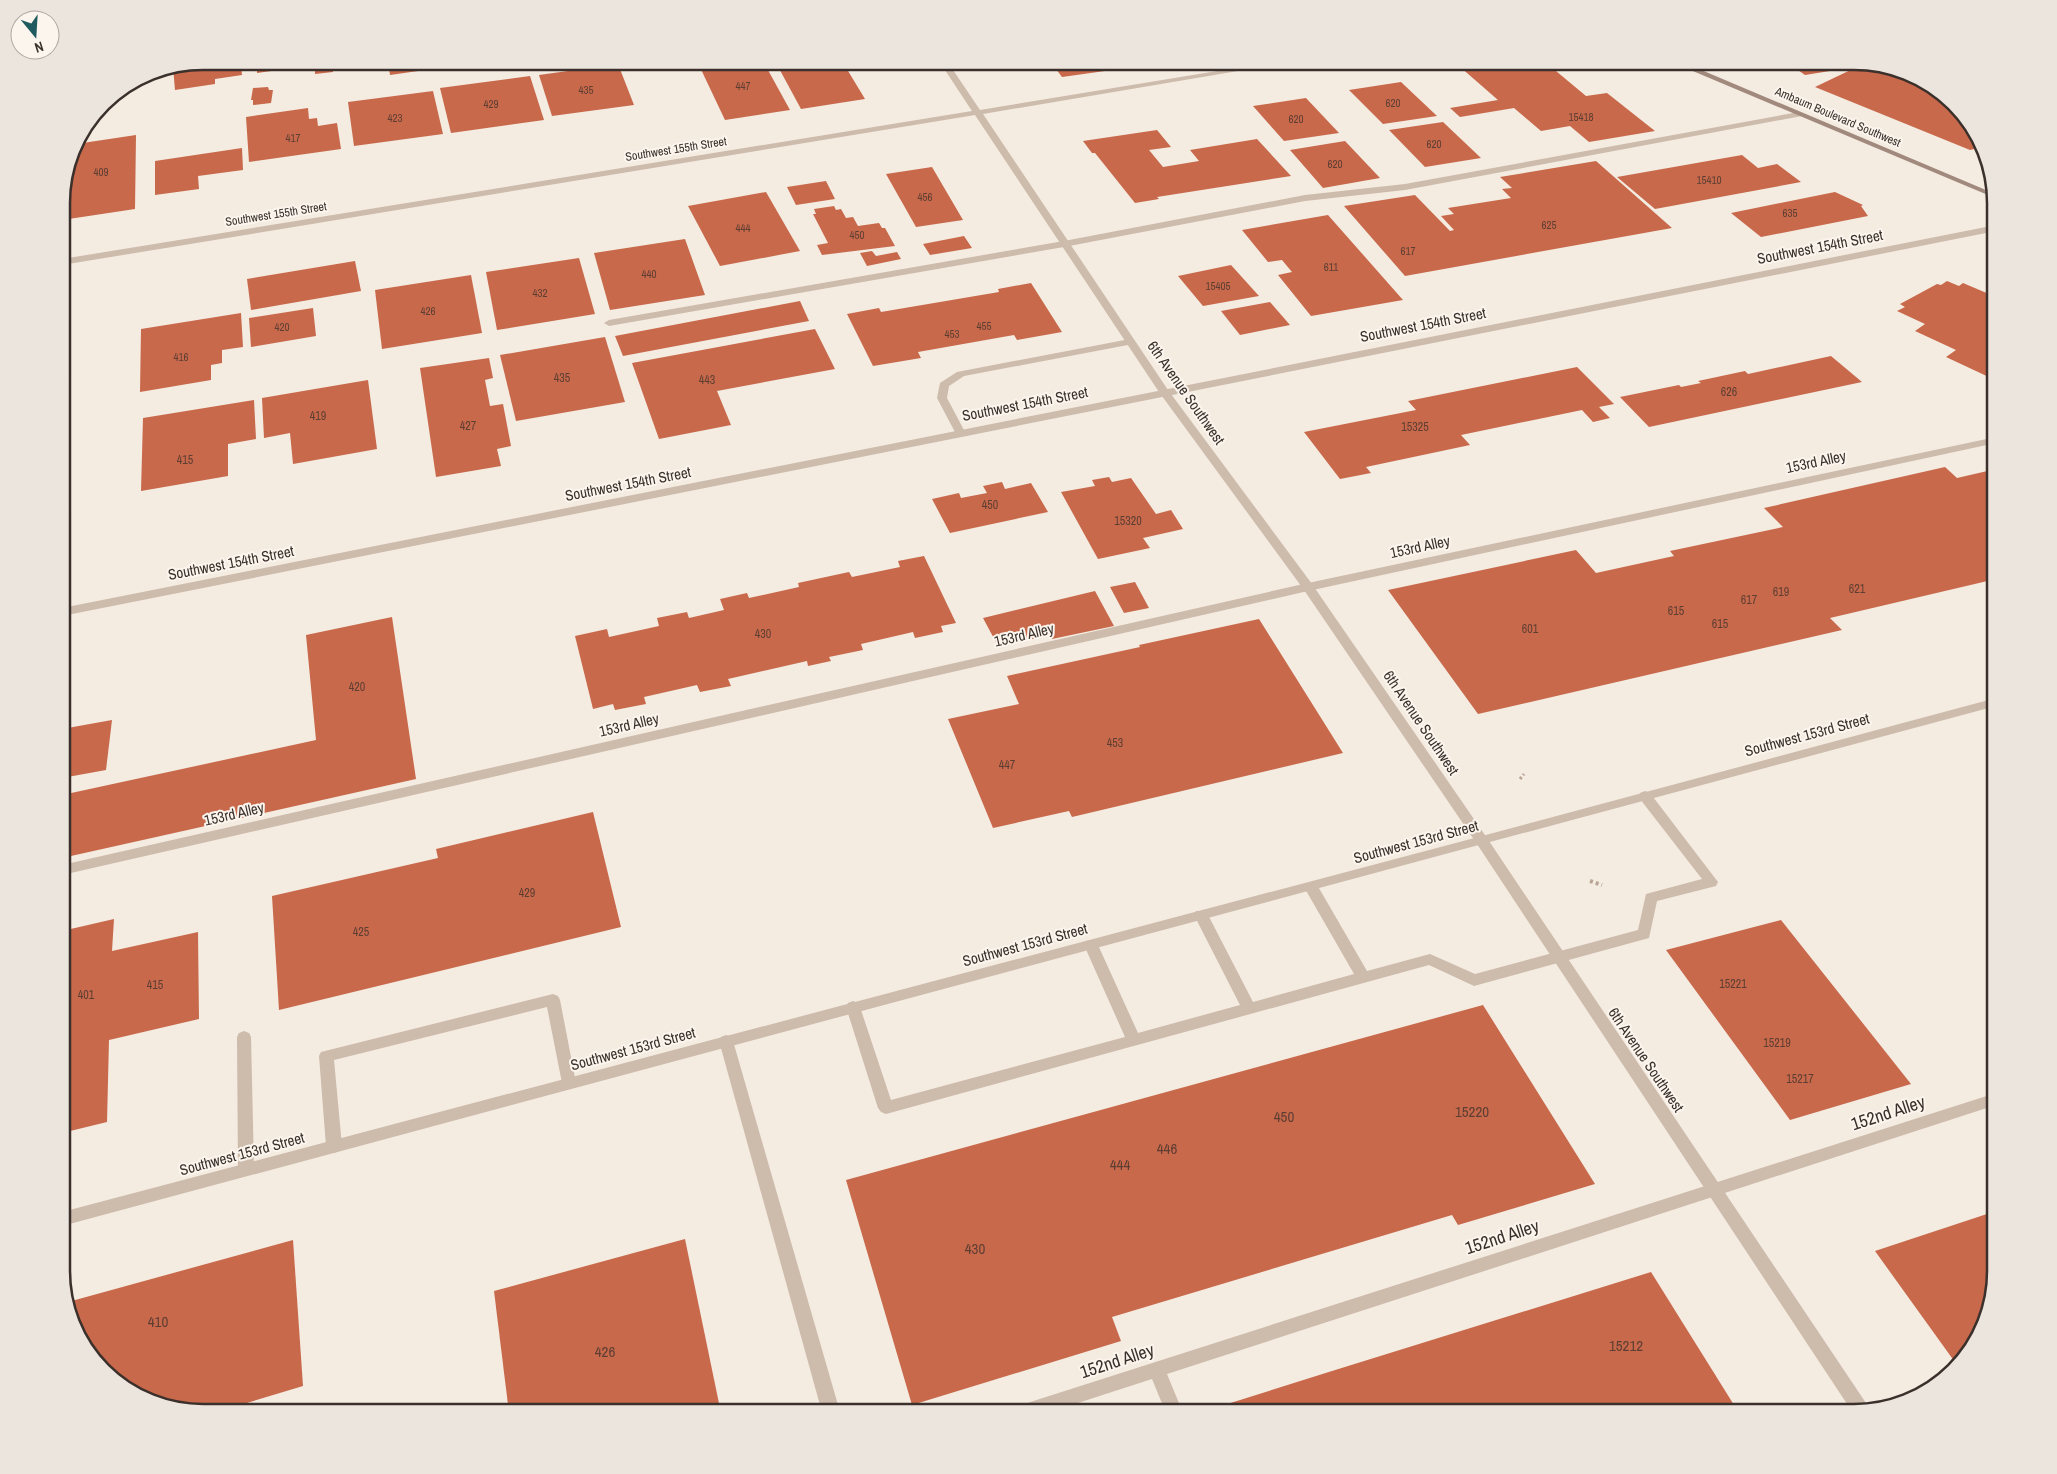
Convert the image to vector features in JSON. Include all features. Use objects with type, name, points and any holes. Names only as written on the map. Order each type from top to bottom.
[{"type":"main road","name":"Ambaum Boulevard Southwest","points":[[1694,70],[1986,193]]},
{"type":"street","name":"6th Avenue Southwest","points":[[948,70],[1164,392],[1308,587],[1482,841],[1857,1404]]},
{"type":"street","name":"Southwest 155th Street","points":[[70,261],[1239,70]]},
{"type":"street","points":[[609,323],[1064,244],[1305,198],[1405,187],[1799,114]]},
{"type":"street","name":"Southwest 154th Street","points":[[70,610],[960,432],[1987,230]]},
{"type":"street","points":[[960,432],[942,398],[944,385],[961,374],[1130,342]]},
{"type":"street","name":"153rd Alley","points":[[70,868],[1308,587],[1987,442]]},
{"type":"street","name":"Southwest 153rd Street","points":[[70,1217],[1482,841],[1987,704]]},
{"type":"street","points":[[853,1007],[886,1108],[1430,960],[1474,980],[1644,934],[1651,898],[1711,882],[1644,796]]},
{"type":"street","points":[[1311,886],[1363,977]]},
{"type":"street","points":[[1200,915],[1249,1008]]},
{"type":"street","points":[[1091,944],[1134,1040]]},
{"type":"street","points":[[334,1146],[326,1056],[553,1000],[569,1083]]},
{"type":"street","points":[[244,1037],[246,1169]]},
{"type":"street","points":[[726,1041],[828,1404]]},
{"type":"street","name":"152nd Alley","points":[[1049,1404],[1987,1102]]},
{"type":"street","points":[[1158,1369],[1172,1404]]},
{"type":"path","points":[[1520,779],[1524,774]]},
{"type":"path","points":[[1590,882],[1602,885]]},
{"type":"building","points":[[203,70],[242,70],[242,75],[215,79],[215,84],[175,90],[174,74]]},
{"type":"building","points":[[257,70],[279,70],[257,73]]},
{"type":"building","points":[[315,70],[333,70],[333,72],[315,74]]},
{"type":"building","points":[[389,70],[425,70],[390,75]]},
{"type":"building","points":[[575,70],[620,70],[634,105],[552,116],[539,75]]},
{"type":"building","points":[[701,70],[768,70],[790,110],[725,120]]},
{"type":"building","points":[[780,70],[847,70],[865,99],[801,109]]},
{"type":"building","points":[[1057,70],[1105,71],[1062,77]]},
{"type":"building","points":[[1464,70],[1555,70],[1586,96],[1607,93],[1655,131],[1589,142],[1570,126],[1541,131],[1514,108],[1460,117],[1450,108],[1498,100]]},
{"type":"building","points":[[1798,70],[1836,70],[1805,75]]},
{"type":"building","points":[[1851,70],[1862,70],[1896,77],[1920,88],[1948,109],[1965,129],[1975,149],[1970,150],[1815,87]]},
{"type":"building","points":[[530,76],[544,120],[451,133],[440,88]]},
{"type":"building","points":[[1401,82],[1437,116],[1383,124],[1349,90]]},
{"type":"building","points":[[268,87],[269,90],[273,90],[271,103],[253,105],[253,100],[251,100],[253,88]]},
{"type":"building","points":[[433,91],[443,134],[354,146],[348,102]]},
{"type":"building","points":[[1306,98],[1339,133],[1284,141],[1253,106]]},
{"type":"building","points":[[308,108],[309,119],[317,118],[318,126],[337,123],[341,149],[249,162],[246,117]]},
{"type":"building","points":[[1443,122],[1481,158],[1425,167],[1389,130]]},
{"type":"building","points":[[1157,130],[1171,147],[1149,150],[1163,167],[1199,161],[1190,150],[1257,139],[1291,176],[1157,197],[1159,199],[1135,203],[1083,141]]},
{"type":"building","points":[[136,135],[135,209],[70,219],[71,186],[80,152],[85,143]]},
{"type":"building","points":[[1345,141],[1380,178],[1323,188],[1290,150]]},
{"type":"building","points":[[242,148],[243,170],[198,176],[199,189],[155,195],[155,161]]},
{"type":"building","points":[[1742,155],[1758,168],[1777,164],[1801,182],[1655,209],[1617,177]]},
{"type":"building","points":[[1596,161],[1672,228],[1405,276],[1344,206],[1415,195],[1450,231],[1454,230],[1441,216],[1454,214],[1448,208],[1511,198],[1502,189],[1512,188],[1500,177]]},
{"type":"building","points":[[932,167],[963,220],[916,227],[886,174]]},
{"type":"building","points":[[826,181],[835,199],[796,205],[787,187]]},
{"type":"building","points":[[766,192],[800,251],[720,266],[688,206]]},
{"type":"building","points":[[1835,192],[1863,205],[1861,206],[1868,216],[1761,237],[1731,213]]},
{"type":"building","points":[[834,206],[836,210],[841,209],[846,218],[853,217],[858,226],[879,223],[882,228],[885,228],[895,246],[822,255],[817,245],[828,243],[813,214],[816,214],[814,209]]},
{"type":"building","points":[[1328,215],[1403,300],[1311,316],[1278,275],[1292,272],[1282,260],[1268,262],[1242,230]]},
{"type":"building","points":[[964,236],[972,248],[930,255],[923,244]]},
{"type":"building","points":[[685,239],[705,295],[610,310],[594,253]]},
{"type":"building","points":[[872,251],[876,256],[897,252],[901,259],[867,266],[860,253]]},
{"type":"building","points":[[579,258],[595,314],[497,330],[486,272]]},
{"type":"building","points":[[355,261],[361,291],[251,310],[247,279]]},
{"type":"building","points":[[1231,265],[1259,296],[1203,306],[1178,276]]},
{"type":"building","points":[[471,275],[482,333],[382,349],[375,290]]},
{"type":"building","points":[[1947,281],[1959,286],[1963,283],[1987,293],[1987,376],[1946,357],[1956,350],[1915,331],[1925,324],[1897,311],[1905,307],[1900,304],[1937,284],[1941,285]]},
{"type":"building","points":[[1031,283],[1062,332],[1017,340],[1014,335],[918,352],[921,358],[873,366],[847,314],[879,308],[881,312],[999,292],[998,289]]},
{"type":"building","points":[[800,301],[809,321],[623,356],[615,336]]},
{"type":"building","points":[[1270,302],[1290,325],[1240,335],[1221,311]]},
{"type":"building","points":[[313,308],[316,336],[251,347],[249,318]]},
{"type":"building","points":[[241,313],[243,347],[222,350],[222,363],[211,365],[211,380],[140,392],[141,329]]},
{"type":"building","points":[[815,329],[835,369],[717,391],[731,425],[659,439],[632,363]]},
{"type":"building","points":[[605,337],[625,402],[516,421],[500,355]]},
{"type":"building","points":[[1831,356],[1862,382],[1649,427],[1620,397],[1679,385],[1681,387],[1701,383],[1698,381],[1745,371],[1748,374]]},
{"type":"building","points":[[489,358],[493,378],[485,380],[490,406],[503,404],[511,446],[497,449],[501,466],[436,477],[420,368]]},
{"type":"building","points":[[1577,367],[1614,404],[1599,407],[1610,418],[1593,422],[1582,410],[1461,435],[1470,445],[1366,467],[1371,473],[1340,479],[1304,432],[1416,410],[1408,401]]},
{"type":"building","points":[[368,380],[377,449],[293,464],[290,433],[264,438],[262,398]]},
{"type":"building","points":[[254,400],[256,439],[228,444],[228,476],[141,491],[143,418]]},
{"type":"building","points":[[1945,467],[1957,478],[1987,471],[1987,581],[1830,618],[1842,630],[1478,714],[1388,590],[1576,550],[1596,573],[1674,556],[1670,551],[1783,527],[1764,508]]},
{"type":"building","points":[[1109,477],[1112,482],[1131,478],[1156,514],[1171,510],[1183,529],[1143,538],[1150,548],[1098,559],[1061,492],[1095,486],[1092,480]]},
{"type":"building","points":[[1002,482],[1005,489],[1031,483],[1048,512],[950,533],[932,499],[959,493],[961,498],[987,493],[983,486]]},
{"type":"building","points":[[924,556],[956,623],[941,626],[943,632],[915,638],[913,632],[861,644],[863,650],[829,657],[831,661],[808,666],[807,661],[728,679],[731,686],[700,692],[697,685],[644,697],[646,704],[615,710],[613,704],[593,709],[575,636],[607,629],[609,637],[659,626],[657,618],[687,612],[689,618],[724,610],[720,599],[747,593],[749,598],[799,587],[798,583],[849,572],[852,577],[900,567],[898,561]]},
{"type":"building","points":[[1135,582],[1149,608],[1124,613],[1110,587]]},
{"type":"building","points":[[1095,591],[1114,626],[1052,639],[1051,635],[998,646],[983,618]]},
{"type":"building","points":[[392,617],[416,779],[70,856],[70,793],[316,740],[306,635]]},
{"type":"building","points":[[1259,619],[1343,753],[1072,817],[1069,811],[993,828],[948,719],[1019,704],[1007,676]]},
{"type":"building","points":[[112,720],[106,770],[70,777],[70,728]]},
{"type":"building","points":[[593,812],[621,927],[279,1010],[272,896],[438,858],[436,849]]},
{"type":"building","points":[[114,919],[112,951],[198,932],[199,1019],[109,1040],[107,1122],[70,1131],[70,929]]},
{"type":"building","points":[[1781,920],[1911,1084],[1790,1120],[1666,950]]},
{"type":"building","points":[[1483,1005],[1595,1184],[1458,1225],[1452,1215],[1112,1317],[1121,1341],[912,1404],[846,1180]]},
{"type":"building","points":[[1987,1214],[1987,1279],[1984,1297],[1973,1330],[1965,1345],[1953,1359],[1875,1251]]},
{"type":"building","points":[[685,1239],[719,1404],[508,1404],[494,1291]]},
{"type":"building","points":[[293,1240],[303,1386],[244,1404],[195,1404],[152,1394],[122,1376],[109,1365],[92,1345],[80,1322],[74,1300]]},
{"type":"building","points":[[1651,1272],[1733,1404],[1227,1404]]}]
